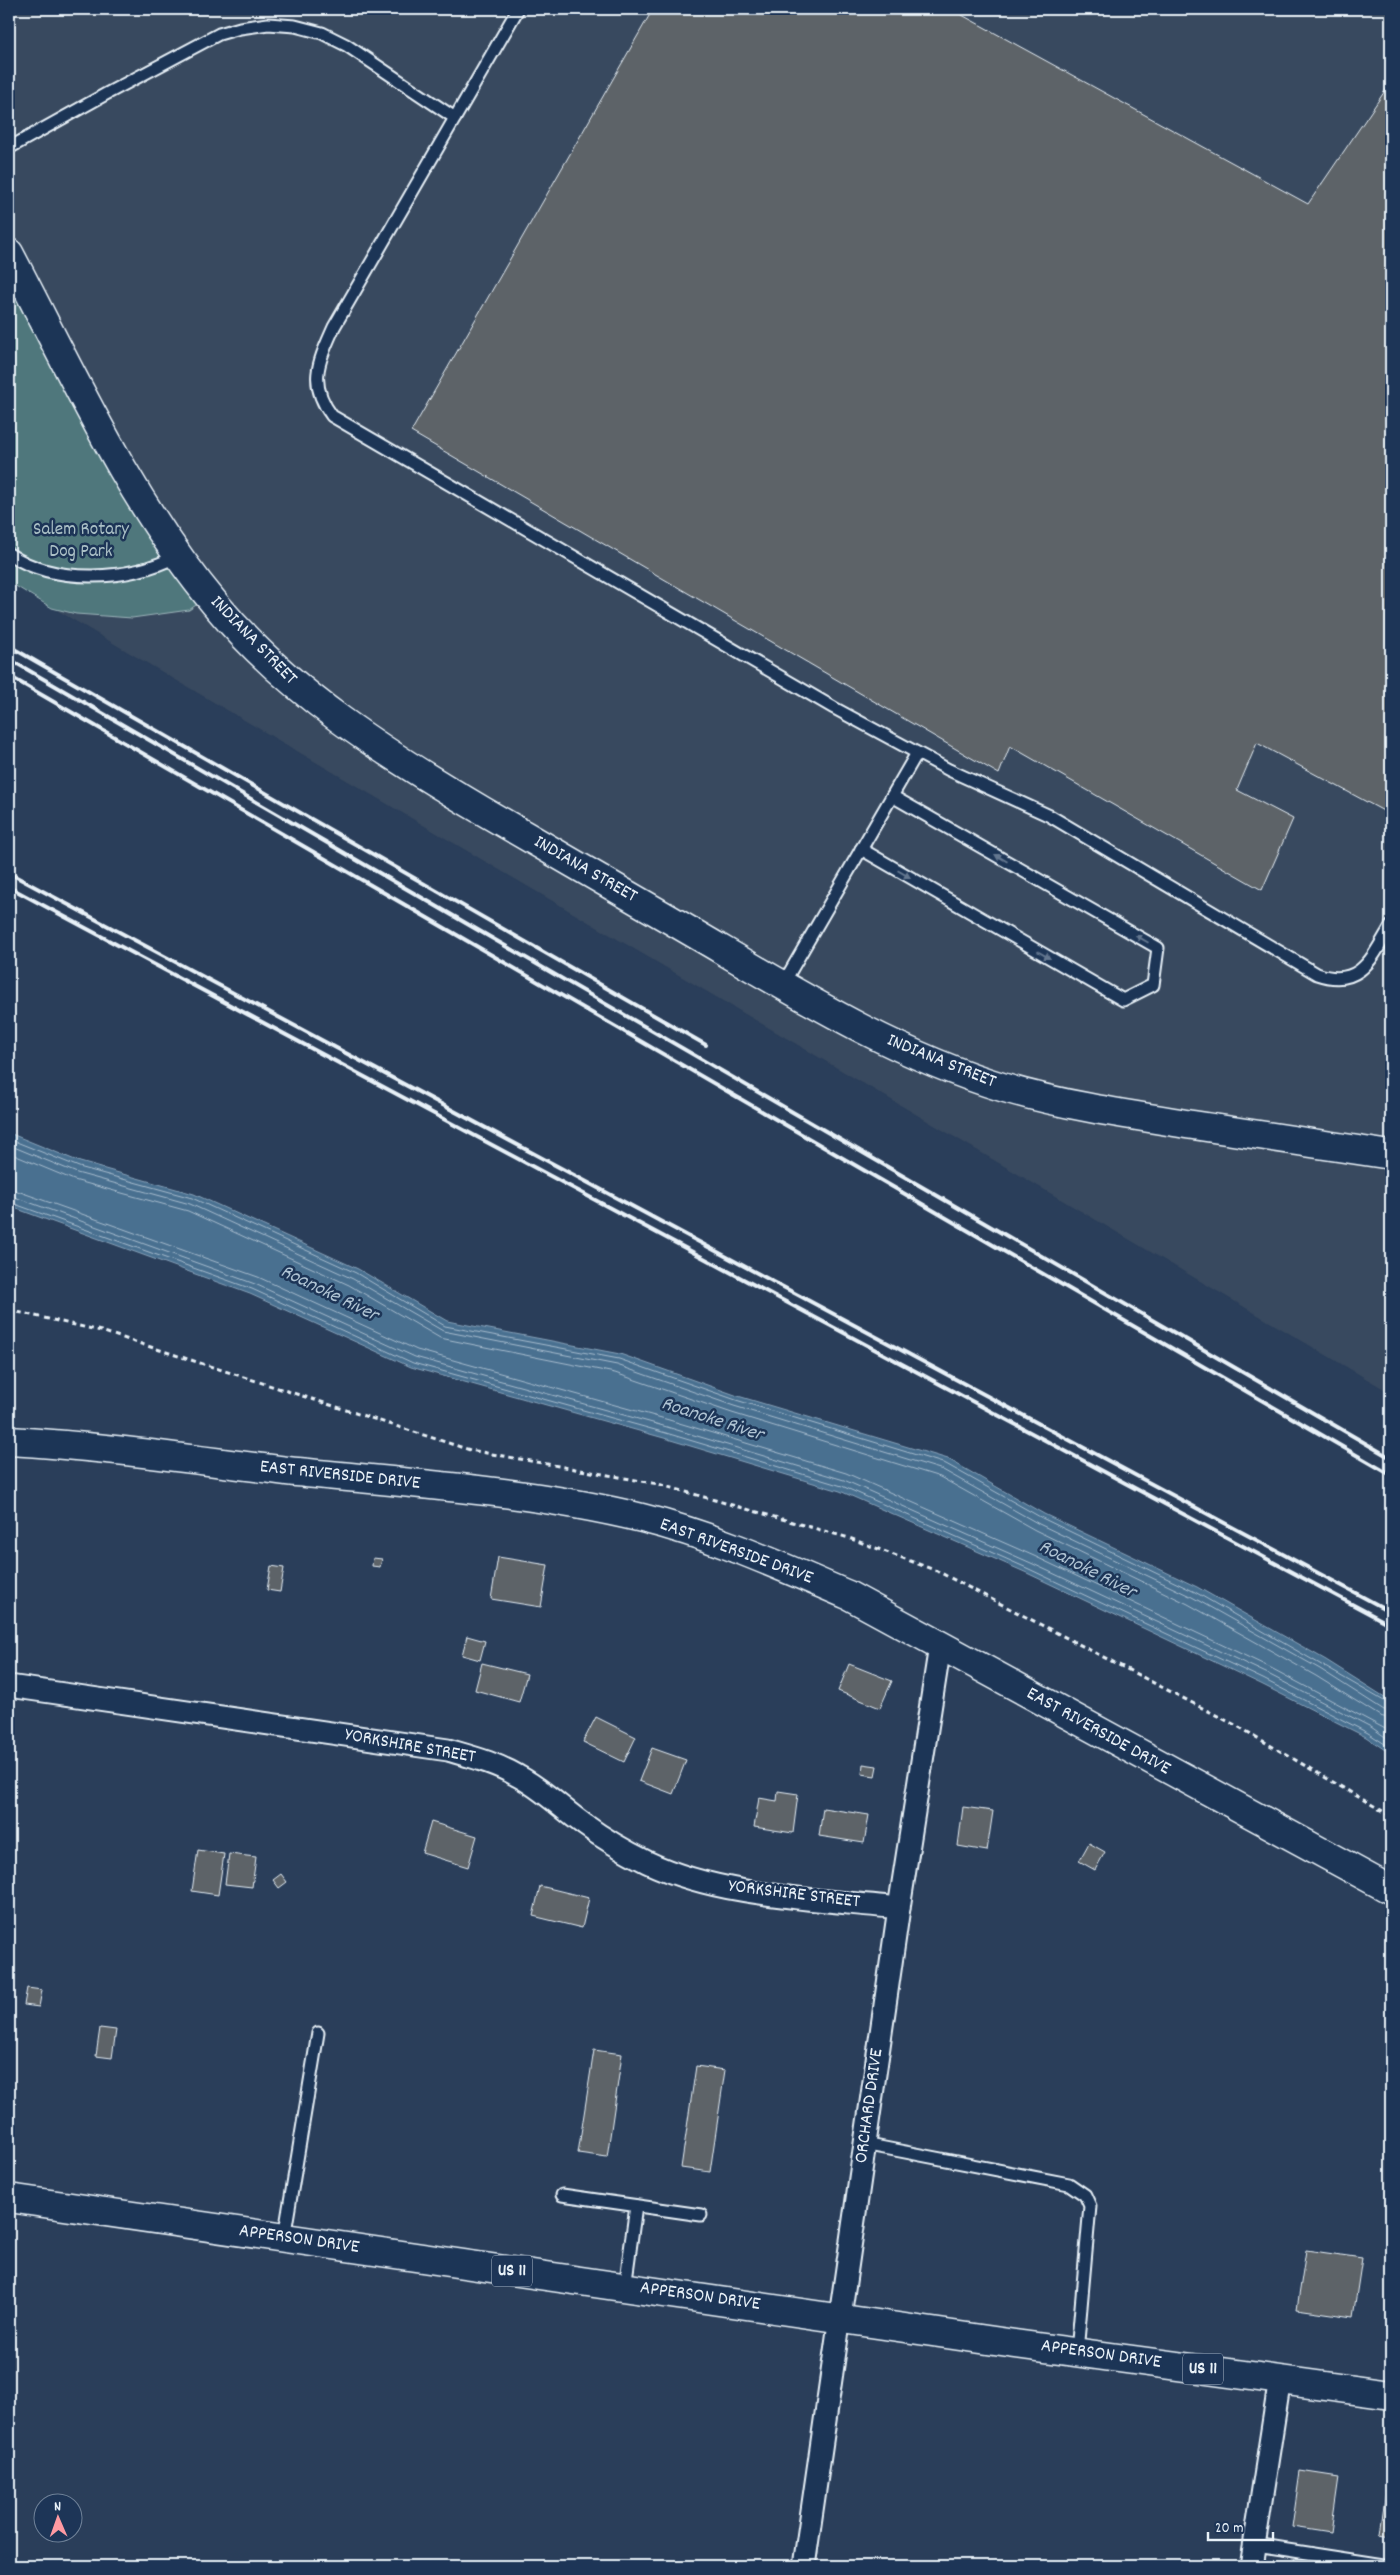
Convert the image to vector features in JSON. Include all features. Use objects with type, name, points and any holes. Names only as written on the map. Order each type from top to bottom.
[{"type":"street","name":"INDIANA STREET","points":[[9,253],[145,508],[177,556],[217,607],[258,651],[304,692],[360,735],[420,774],[527,837],[783,984],[885,1041],[944,1067],[1006,1088],[1069,1104],[1391,1155]]},
{"type":"street","name":"EAST RIVERSIDE DRIVE","points":[[9,1441],[483,1492],[575,1504],[642,1518],[707,1537],[759,1556],[848,1595],[1391,1890]]},
{"type":"street","name":"ORCHARD DRIVE","points":[[804,2566],[864,2144],[940,1646]]},
{"type":"street","name":"YORKSHIRE STREET","points":[[9,1686],[448,1750],[484,1760],[518,1775],[550,1795],[585,1825],[620,1848],[650,1863],[696,1880],[737,1890],[899,1908]]},
{"type":"street","name":"APPERSON DRIVE","points":[[9,2198],[1077,2352],[1391,2395]]},
{"type":"street","points":[[1252,2566],[1280,2379]]},
{"type":"lane","points":[[518,9],[334,327],[321,357],[317,377],[318,390],[324,405],[332,416],[834,708],[949,770],[1050,816],[1317,974],[1328,978],[1343,978],[1358,973],[1369,964],[1391,926]]},
{"type":"lane","points":[[9,148],[219,34],[240,28],[268,24],[295,26],[322,33],[346,45],[455,118]]},
{"type":"lane","points":[[9,554],[40,568],[74,575],[104,576],[133,572],[177,556]]},
{"type":"lane","points":[[783,984],[918,753]]},
{"type":"lane","points":[[861,849],[1123,1000],[1153,985],[1158,948],[892,796]]},
{"type":"lane","points":[[284,2238],[318,2033]]},
{"type":"lane","points":[[864,2144],[1069,2184],[1085,2195],[1090,2206],[1077,2352]]},
{"type":"lane","points":[[562,2195],[700,2215]]},
{"type":"lane","points":[[626,2287],[636,2206]]},
{"type":"lane","points":[[1255,2544],[1391,2566]]},
{"type":"shaded area","points":[[9,9],[1391,9],[1391,1393],[9,582]]},
{"type":"green space","name":"Salem Rotary Dog Park","points":[[9,253],[209,596],[189,610],[132,618],[76,614],[52,608],[9,582]]},
{"type":"water","name":"Roanoke River","points":[[9,1133],[80,1162],[194,1194],[358,1269],[447,1321],[620,1354],[738,1396],[948,1459],[1044,1514],[1197,1587],[1326,1660],[1391,1701],[1391,1754],[1366,1737],[1261,1684],[1027,1573],[840,1491],[664,1438],[411,1367],[250,1294],[9,1206]]},
{"type":"building","points":[[653,9],[951,9],[1308,204],[1391,82],[1391,815],[1257,743],[1237,790],[1293,819],[1262,890],[1010,746],[999,774],[411,432]]},
{"type":"building","points":[[498,1557],[548,1565],[541,1607],[491,1599]]},
{"type":"building","points":[[373,1558],[382,1559],[380,1567],[372,1566]]},
{"type":"building","points":[[271,1566],[284,1568],[280,1592],[267,1590]]},
{"type":"building","points":[[467,1636],[485,1641],[480,1660],[462,1655]]},
{"type":"building","points":[[482,1663],[527,1674],[519,1702],[475,1690]]},
{"type":"building","points":[[849,1664],[892,1681],[880,1708],[838,1691]]},
{"type":"building","points":[[596,1717],[636,1737],[624,1762],[583,1742]]},
{"type":"building","points":[[652,1748],[686,1760],[673,1794],[639,1781]]},
{"type":"building","points":[[863,1764],[877,1766],[875,1776],[862,1774]]},
{"type":"building","points":[[778,1791],[798,1794],[793,1833],[754,1827],[759,1798],[777,1801]]},
{"type":"building","points":[[963,1807],[993,1811],[987,1851],[958,1846]]},
{"type":"building","points":[[823,1808],[869,1815],[864,1843],[819,1836]]},
{"type":"building","points":[[431,1822],[477,1836],[468,1867],[422,1853]]},
{"type":"building","points":[[1089,1843],[1105,1852],[1095,1870],[1079,1861]]},
{"type":"building","points":[[198,1850],[224,1854],[218,1895],[192,1891]]},
{"type":"building","points":[[229,1854],[256,1857],[252,1887],[225,1884]]},
{"type":"building","points":[[281,1874],[287,1882],[279,1888],[273,1880]]},
{"type":"building","points":[[540,1886],[589,1898],[582,1928],[533,1916]]},
{"type":"building","points":[[27,1988],[42,1990],[39,2007],[24,2005]]},
{"type":"building","points":[[100,2028],[116,2030],[112,2058],[96,2056]]},
{"type":"building","points":[[594,2050],[622,2054],[607,2157],[578,2153]]},
{"type":"building","points":[[696,2066],[725,2070],[710,2172],[681,2168]]},
{"type":"building","points":[[1306,2250],[1362,2258],[1353,2317],[1297,2309]]},
{"type":"building","points":[[1300,2471],[1339,2477],[1331,2533],[1292,2527]]},
{"type":"building","points":[[1387,2484],[1391,2485],[1391,2535],[1380,2533]]},
{"type":"railway","points":[[9,646],[706,1045]]},
{"type":"railway","points":[[9,659],[1391,1458]]},
{"type":"railway","points":[[9,676],[1391,1475]]},
{"type":"railway","points":[[9,873],[1391,1612]]},
{"type":"railway","points":[[9,887],[1391,1625]]}]
